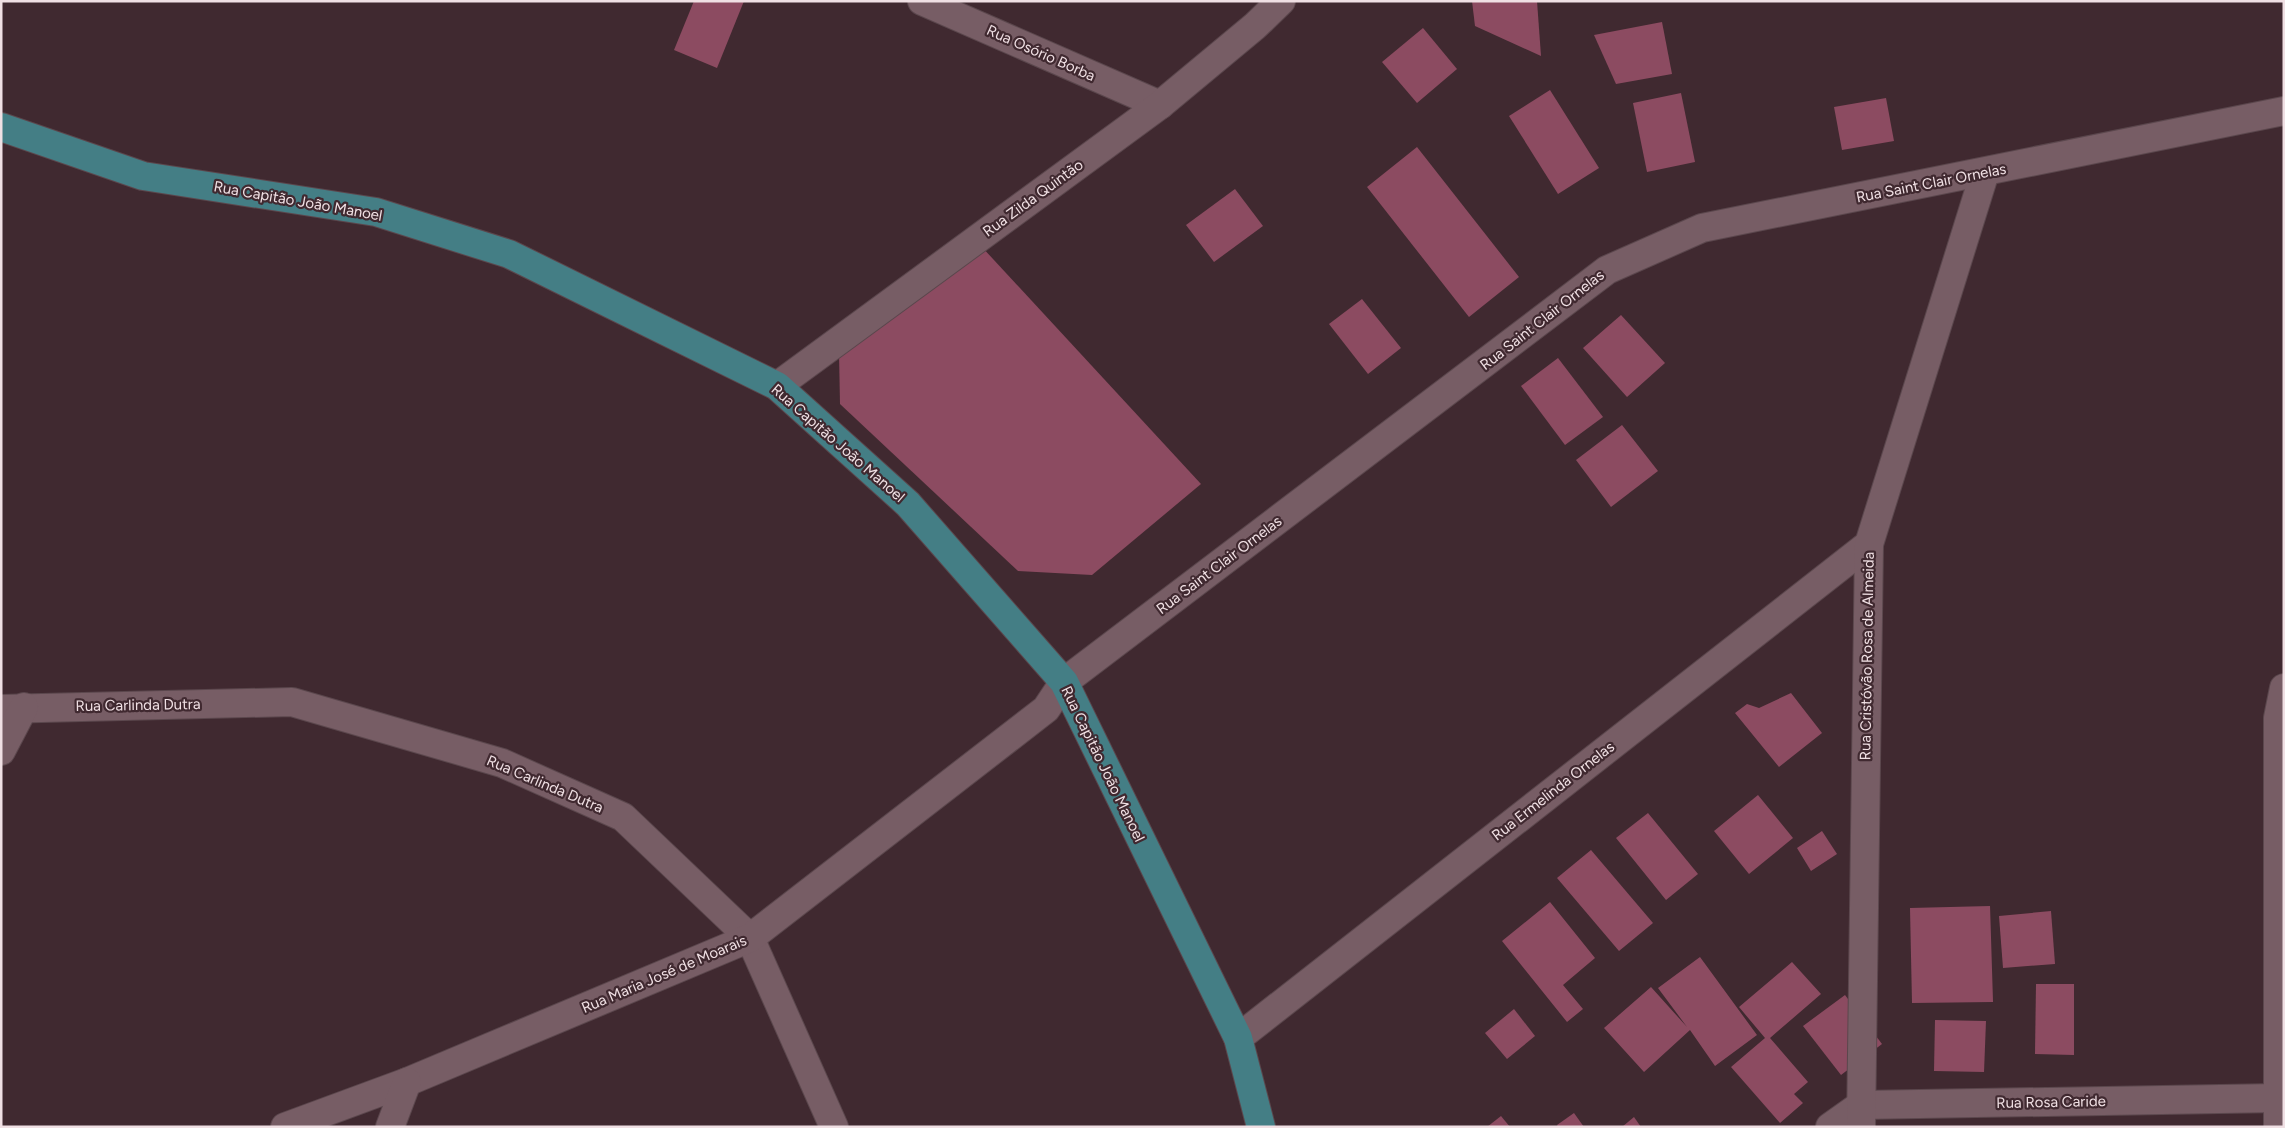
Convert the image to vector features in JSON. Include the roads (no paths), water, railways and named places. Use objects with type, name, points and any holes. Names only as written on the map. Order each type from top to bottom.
[{"type":"main road","name":"Rua Capitão João Manoel","points":[[1,127],[143,176],[376,212],[509,254],[778,386],[908,504],[1064,682],[1238,1038],[1257,1125]]},
{"type":"street","name":"Rua Osório Borba","points":[[922,1],[1160,106]]},
{"type":"street","name":"Rua Zilda Quintão","points":[[778,386],[1160,106],[1255,26],[1280,1]]},
{"type":"street","name":"Rua Saint Clair Ornelas","points":[[1064,682],[1606,270],[1702,228],[2284,112]]},
{"type":"street","name":"Rua Cristóvão Rosa de Almeida","points":[[1861,1116],[1869,544],[1985,172]]},
{"type":"street","name":"Rua Ermelinda Ornelas","points":[[1238,1038],[1869,544]]},
{"type":"street","name":"Rua Maria José de Moarais","points":[[285,1127],[408,1082],[750,938],[1046,709],[1064,682]]},
{"type":"street","points":[[2278,1127],[2278,718],[2284,688]]},
{"type":"street","name":"Rua Carlinda Dutra","points":[[13,708],[292,702],[502,763],[623,817],[750,938],[834,1127]]},
{"type":"street","points":[[1,751],[13,708]]},
{"type":"street","points":[[390,1127],[408,1082]]},
{"type":"street","name":"Rua Rosa Caride","points":[[1861,1116],[2278,1098]]},
{"type":"street","points":[[1830,1127],[1861,1116]]}]
